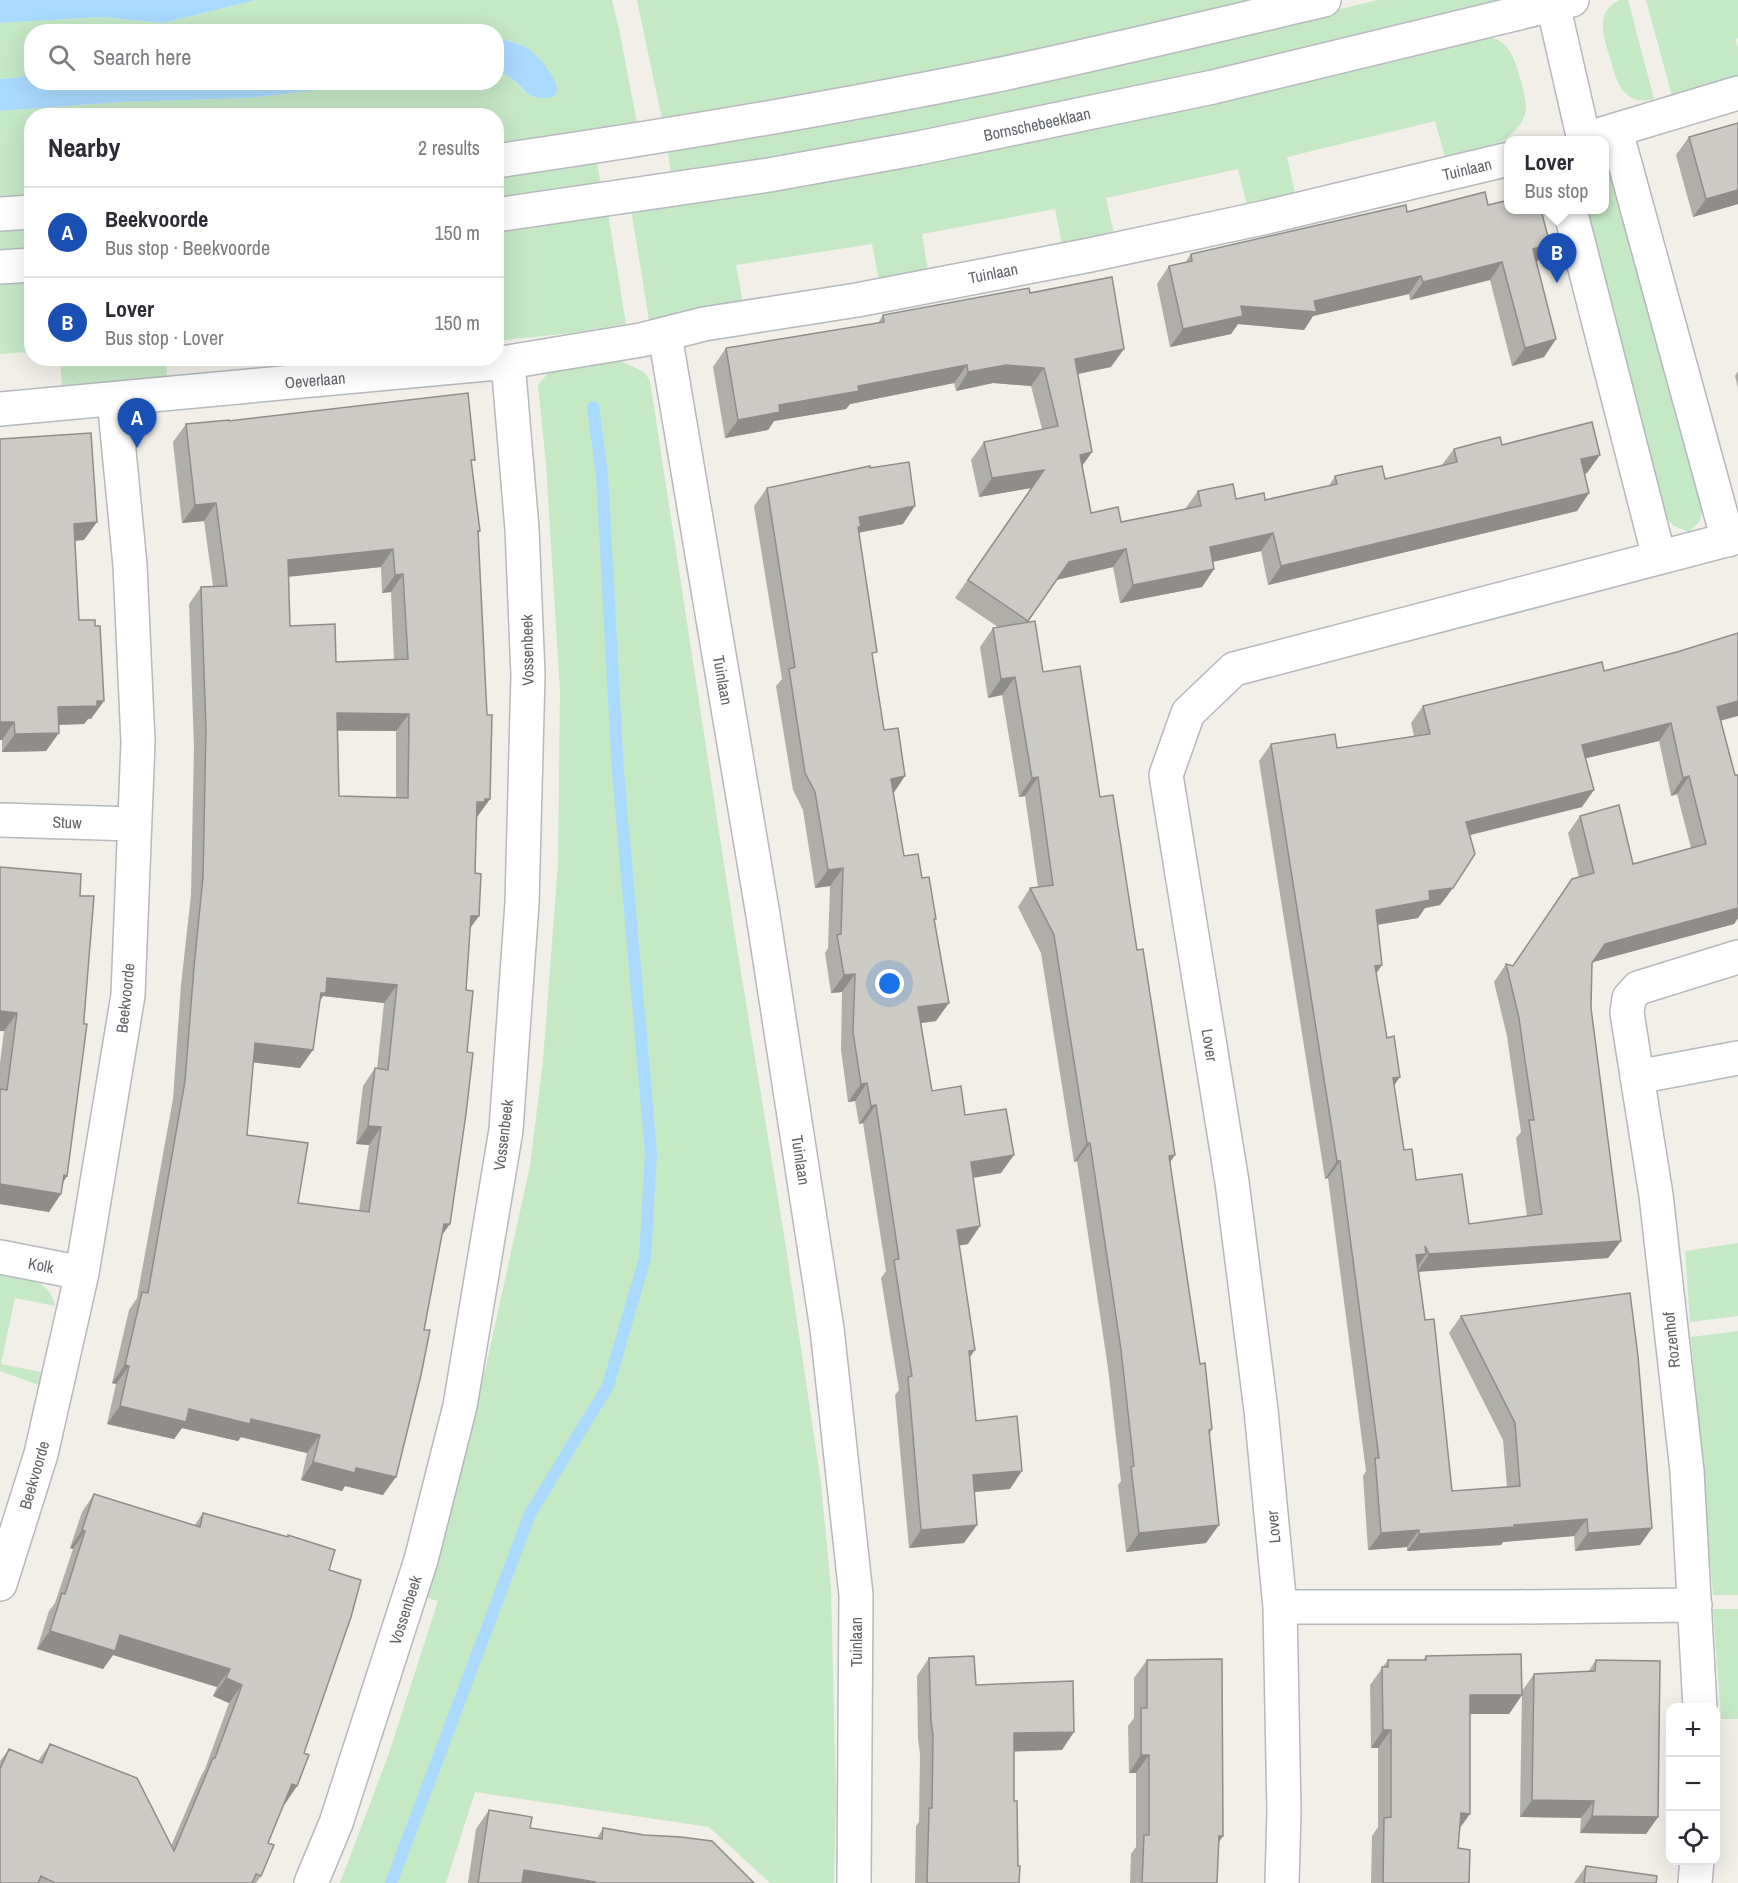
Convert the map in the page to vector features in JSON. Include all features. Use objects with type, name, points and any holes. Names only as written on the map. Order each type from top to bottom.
[{"type":"street","points":[[504,160],[654,138],[992,76],[1324,0]]},
{"type":"street","points":[[1559,2],[1582,136]]},
{"type":"street","name":"Bornschebeeklaan","points":[[504,214],[769,175],[919,148],[1214,87],[1559,2]]},
{"type":"street","points":[[1600,136],[1738,93]]},
{"type":"street","name":"Lover","points":[[1282,1883],[1284,1812],[1280,1606],[1262,1410],[1232,1182],[1166,775],[1188,713],[1234,669],[1733,538],[1616,132]]},
{"type":"street","name":"Tuinlaan","points":[[854,1883],[856,1595],[826,1329],[763,915],[665,335],[704,324],[857,300],[1090,255],[1267,217],[1504,160]]},
{"type":"street","points":[[0,214],[24,212]]},
{"type":"street","points":[[1571,214],[1659,557]]},
{"type":"street","points":[[0,267],[24,266]]},
{"type":"street","name":"Oeverlaan","points":[[504,362],[665,335]]},
{"type":"street","name":"Vossenbeek","points":[[311,1883],[336,1824],[421,1560],[460,1406],[506,1130],[522,903],[528,675],[522,529],[508,362]]},
{"type":"street","name":"Oeverlaan","points":[[0,409],[465,366]]},
{"type":"street","name":"Beekvoorde","points":[[0,1584],[41,1454],[82,1273],[128,995],[138,742],[130,565],[114,399]]},
{"type":"street","name":"Stuw","points":[[0,820],[134,824]]},
{"type":"street","name":"Rozenhof","points":[[1700,1703],[1687,1471],[1656,1195],[1627,1013],[1629,998],[1638,988],[1738,957]]},
{"type":"street","points":[[1637,1077],[1738,1058]]},
{"type":"street","name":"Kolk","points":[[0,1257],[82,1273]]},
{"type":"street","points":[[1280,1606],[1695,1605]]},
{"type":"street","points":[[1695,1883],[1697,1865]]},
{"type":"green space","points":[[256,0],[612,0],[637,123],[504,148],[504,108],[40,108],[120,102],[250,98],[312,90],[504,90],[504,74],[526,93],[557,85],[540,60],[526,48],[504,40],[504,24],[24,24],[24,77],[0,79],[0,23],[102,17],[163,23]]},
{"type":"green space","points":[[637,0],[1291,0],[663,124]]},
{"type":"green space","points":[[1378,0],[1497,0],[1496,4],[1346,49],[672,183],[667,145],[1246,32]]},
{"type":"green space","points":[[1620,0],[1628,0],[1654,99],[1635,99],[1628,96],[1615,75],[1605,42],[1603,26],[1607,11]]},
{"type":"green space","points":[[1646,0],[1738,0],[1738,38],[1735,39],[1738,49],[1738,77],[1672,96]]},
{"type":"green space","points":[[1486,37],[1501,42],[1512,55],[1526,102],[1526,112],[1516,130],[1508,136],[1504,136],[1504,139],[1496,144],[1470,152],[1445,157],[1435,121],[1287,157],[1295,193],[1247,205],[1238,169],[1106,198],[1114,234],[1062,244],[1055,209],[922,234],[928,270],[879,281],[872,244],[736,265],[743,303],[649,320],[631,209]]},
{"type":"green space","points":[[24,109],[24,199],[0,201],[0,111]]},
{"type":"green space","points":[[596,155],[602,194],[504,208],[504,168]]},
{"type":"green space","points":[[1609,172],[1615,180],[1705,504],[1699,522],[1689,532],[1674,526],[1661,512],[1582,214],[1609,214]]},
{"type":"green space","points":[[608,213],[626,324],[504,340],[504,227]]},
{"type":"green space","points":[[24,220],[24,259],[0,261],[0,222]]},
{"type":"green space","points":[[24,277],[24,352],[0,354],[0,279]]},
{"type":"green space","points":[[612,357],[644,372],[650,381],[821,1483],[831,1588],[836,1798],[834,1883],[770,1883],[709,1827],[475,1792],[446,1883],[340,1883],[388,1756],[438,1601],[425,1597],[486,1366],[530,1166],[543,1061],[558,864],[560,691],[546,464],[538,385],[554,366]]},
{"type":"green space","points":[[61,366],[166,366],[167,377],[62,386]]},
{"type":"green space","points":[[1738,1243],[1738,1316],[1690,1322],[1685,1251]]},
{"type":"green space","points":[[0,1270],[34,1280],[48,1290],[52,1297],[55,1306],[15,1298],[1,1364],[41,1372],[39,1385],[0,1371]]},
{"type":"green space","points":[[1738,1331],[1738,1595],[1713,1595],[1691,1337]]},
{"type":"green space","points":[[1713,1609],[1738,1609],[1738,1719],[1721,1719]]},
{"type":"water","points":[[0,0],[256,0],[163,23],[102,17],[0,23]]},
{"type":"water","points":[[504,40],[521,45],[537,56],[550,73],[557,91],[553,97],[538,98],[524,91],[504,74]]},
{"type":"water","points":[[24,77],[24,90],[317,90],[250,98],[120,102],[0,111],[0,79]]},
{"type":"building","points":[[1738,123],[1738,190],[1706,199],[1689,137]]},
{"type":"building","points":[[1485,192],[1488,205],[1504,201],[1504,214],[1542,214],[1550,244],[1533,249],[1556,339],[1525,348],[1502,262],[1423,282],[1421,276],[1314,301],[1317,312],[1241,306],[1243,316],[1183,329],[1169,266],[1192,261],[1191,254],[1406,205],[1407,212]]},
{"type":"building","points":[[1112,277],[1124,349],[1075,359],[1092,452],[1080,455],[1091,513],[1118,507],[1121,522],[1201,506],[1198,491],[1233,484],[1236,499],[1264,493],[1265,500],[1337,484],[1335,476],[1382,466],[1385,479],[1457,462],[1454,449],[1500,437],[1502,445],[1592,422],[1600,455],[1581,459],[1589,493],[1281,566],[1273,533],[1210,547],[1214,569],[1133,585],[1126,549],[1069,562],[1028,621],[968,580],[1044,470],[992,478],[984,442],[1058,426],[1044,368],[1006,365],[968,372],[967,365],[858,386],[859,391],[779,405],[780,412],[738,420],[726,348],[884,322],[883,315],[1029,288],[1030,293]]},
{"type":"building","points":[[468,393],[475,460],[471,460],[480,531],[478,531],[487,715],[492,715],[490,799],[477,802],[475,873],[481,874],[479,916],[471,916],[466,990],[473,991],[467,1052],[473,1053],[466,1114],[450,1224],[444,1224],[424,1330],[430,1330],[396,1477],[356,1468],[355,1473],[313,1462],[320,1435],[251,1419],[250,1424],[189,1409],[186,1422],[120,1406],[129,1366],[125,1365],[142,1292],[148,1293],[185,1081],[203,877],[206,729],[201,587],[227,586],[216,503],[195,505],[186,424]],"holes":[[[393,549],[395,575],[403,574],[408,659],[336,662],[335,624],[290,626],[288,560]],[[337,713],[409,714],[408,798],[339,796]],[[327,978],[397,985],[388,1070],[375,1068],[368,1126],[381,1127],[369,1212],[298,1203],[308,1143],[247,1135],[255,1043],[313,1050],[321,993],[326,993]]]},
{"type":"building","points":[[91,433],[97,522],[74,524],[79,620],[95,620],[95,626],[100,626],[104,701],[97,701],[97,706],[58,707],[59,733],[15,734],[14,722],[0,722],[0,439]]},
{"type":"building","points":[[909,462],[915,506],[859,517],[861,527],[858,527],[877,652],[872,653],[884,730],[898,728],[905,776],[891,779],[904,856],[918,854],[922,878],[929,877],[949,1003],[918,1007],[932,1091],[961,1086],[965,1115],[1006,1109],[1014,1155],[971,1162],[980,1226],[957,1230],[975,1350],[969,1351],[976,1421],[1017,1416],[1022,1471],[973,1475],[977,1525],[921,1530],[908,1377],[912,1376],[894,1260],[899,1259],[876,1105],[871,1106],[867,1083],[861,1084],[853,1032],[855,974],[844,975],[837,935],[841,934],[843,868],[828,870],[815,792],[805,773],[789,669],[795,667],[767,488],[870,466],[870,468]]},
{"type":"building","points":[[1035,621],[1043,672],[1080,666],[1100,797],[1113,795],[1137,950],[1143,949],[1175,1155],[1169,1156],[1200,1364],[1205,1363],[1219,1525],[1139,1533],[1121,1350],[1090,1143],[1087,1143],[1054,935],[1030,888],[1053,885],[1038,777],[1032,778],[1015,677],[1001,679],[993,628]]},
{"type":"building","points":[[1738,633],[1738,701],[1717,707],[1735,775],[1738,775],[1738,908],[1605,944],[1592,963],[1591,1008],[1621,1241],[1429,1254],[1425,1246],[1426,1254],[1416,1255],[1425,1320],[1434,1319],[1452,1491],[1520,1486],[1515,1423],[1461,1316],[1630,1293],[1638,1356],[1652,1528],[1588,1533],[1587,1519],[1419,1534],[1419,1530],[1381,1533],[1375,1458],[1379,1458],[1340,1161],[1337,1161],[1271,744],[1335,734],[1337,748],[1430,734],[1423,706],[1602,662],[1604,671]],"holes":[[[1671,723],[1683,778],[1689,776],[1706,844],[1633,864],[1619,805],[1580,816],[1594,873],[1572,879],[1513,966],[1506,964],[1519,1018],[1534,1120],[1529,1120],[1542,1214],[1469,1224],[1462,1174],[1416,1180],[1412,1149],[1404,1150],[1393,1078],[1400,1077],[1394,1036],[1387,1038],[1375,966],[1382,965],[1376,910],[1430,900],[1429,891],[1453,888],[1475,854],[1466,822],[1594,790],[1582,745]]]},
{"type":"building","points":[[0,867],[81,874],[80,896],[94,896],[84,1019],[84,1024],[87,1024],[67,1176],[64,1175],[61,1194],[0,1184],[0,1089],[7,1090],[17,1013],[0,1011]]},
{"type":"building","points":[[94,1494],[200,1527],[203,1513],[335,1550],[329,1570],[361,1580],[351,1617],[304,1753],[309,1755],[297,1786],[292,1784],[268,1843],[274,1845],[261,1876],[256,1874],[252,1883],[55,1883],[41,1876],[38,1883],[0,1883],[0,1769],[9,1749],[42,1763],[50,1744],[137,1778],[174,1851],[213,1758],[215,1758],[242,1685],[226,1678],[230,1669],[120,1635],[115,1651],[50,1631],[62,1593],[65,1594]]},
{"type":"building","points":[[1521,1654],[1522,1695],[1470,1695],[1470,1814],[1461,1813],[1458,1848],[1470,1850],[1469,1883],[1383,1883],[1384,1818],[1391,1817],[1391,1730],[1383,1730],[1382,1667],[1388,1667],[1388,1660],[1426,1660],[1426,1656]]},
{"type":"building","points":[[974,1656],[976,1685],[1073,1681],[1074,1732],[1014,1733],[1014,1801],[1017,1801],[1019,1883],[927,1883],[929,1808],[932,1808],[933,1736],[929,1658]]},
{"type":"building","points":[[1222,1659],[1223,1836],[1219,1836],[1217,1883],[1142,1883],[1144,1835],[1149,1835],[1149,1755],[1141,1755],[1141,1708],[1147,1708],[1147,1660]]},
{"type":"building","points":[[1596,1660],[1660,1661],[1658,1817],[1592,1816],[1594,1801],[1532,1800],[1534,1674],[1595,1671]]},
{"type":"building","points":[[489,1810],[532,1817],[530,1828],[602,1839],[603,1828],[644,1835],[712,1841],[754,1883],[595,1883],[524,1870],[522,1883],[478,1883]]},
{"type":"building","points":[[1586,1866],[1657,1876],[1656,1883],[1584,1883]]},
{"type":"waterway","points":[[391,1883],[530,1514],[608,1386],[645,1258],[651,1153],[618,772],[602,475],[593,407]]},
{"type":"place","name":"Lover","points":[[1557,283]]},
{"type":"place","name":"Beekvoorde","points":[[137,448]]}]
